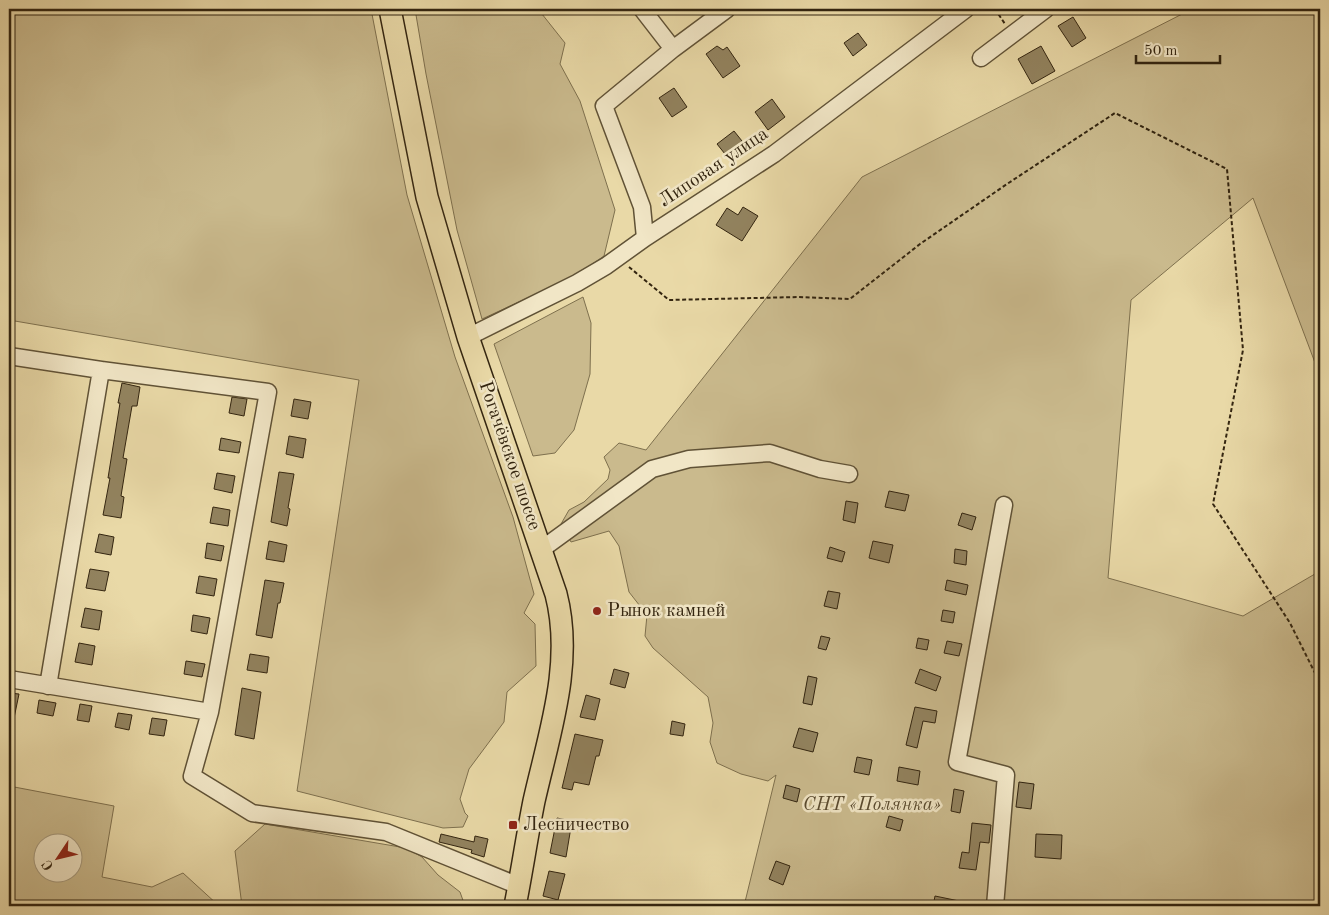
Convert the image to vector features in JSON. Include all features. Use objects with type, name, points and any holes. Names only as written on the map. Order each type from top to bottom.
[{"type":"main road","name":"Рогачёвское шоссе","points":[[390,9],[428,197],[468,337],[542,549],[559,605],[562,626],[560,676],[554,717],[534,803],[517,896]]},
{"type":"street","points":[[642,9],[673,49]]},
{"type":"street","points":[[645,238],[642,207],[604,106],[673,49],[727,9]]},
{"type":"street","name":"Липовая улица","points":[[468,337],[577,283],[618,258],[645,238],[774,154],[966,9]]},
{"type":"street","points":[[981,58],[1046,9]]},
{"type":"street","points":[[9,356],[268,392],[210,712],[192,776],[252,813],[386,832],[517,896]]},
{"type":"street","points":[[48,686],[101,370]]},
{"type":"street","points":[[542,549],[652,470],[689,459],[770,453],[820,469],[849,474]]},
{"type":"street","points":[[995,906],[1006,775],[957,762],[1004,505]]},
{"type":"street","points":[[9,679],[210,712]]},
{"type":"path","points":[[995,9],[1012,34]]},
{"type":"path","points":[[618,258],[669,300],[798,297],[850,299],[920,244],[1115,113],[1227,169],[1243,350],[1213,504],[1290,622],[1320,683]]},
{"type":"green space","points":[[9,9],[371,9],[407,195],[455,357],[513,517],[534,594],[524,613],[535,624],[536,666],[507,692],[504,722],[469,769],[460,799],[468,816],[463,827],[443,828],[297,791],[359,380],[9,320]]},
{"type":"green space","points":[[415,9],[538,9],[565,43],[560,64],[580,101],[615,210],[604,256],[573,277],[482,319],[457,230]]},
{"type":"green space","name":"СНТ «Полянка»","points":[[1192,9],[1320,9],[1320,376],[1253,198],[1131,300],[1108,578],[1243,616],[1320,571],[1320,906],[744,906],[776,775],[768,781],[741,774],[717,763],[710,742],[713,723],[708,697],[653,648],[645,636],[647,615],[629,592],[619,546],[609,531],[571,542],[561,524],[569,510],[584,502],[608,479],[610,470],[604,457],[619,443],[646,450],[862,177]]},
{"type":"green space","points":[[583,297],[591,323],[590,374],[574,430],[555,453],[533,456],[494,344]]},
{"type":"green space","points":[[9,786],[114,806],[102,877],[152,887],[183,873],[218,905],[226,906],[9,906]]},
{"type":"green space","points":[[265,824],[406,848],[422,857],[438,875],[460,892],[465,906],[242,906],[235,851]]},
{"type":"building","points":[[1073,17],[1086,38],[1072,47],[1058,26]]},
{"type":"building","points":[[858,33],[867,45],[853,56],[844,43]]},
{"type":"building","points":[[717,46],[723,50],[727,47],[740,66],[723,78],[706,54]]},
{"type":"building","points":[[1041,46],[1055,71],[1032,84],[1018,59]]},
{"type":"building","points":[[674,88],[687,107],[672,117],[659,98]]},
{"type":"building","points":[[772,99],[785,117],[768,130],[755,112]]},
{"type":"building","points":[[734,131],[746,146],[729,159],[717,144]]},
{"type":"building","points":[[743,207],[758,216],[742,241],[716,225],[727,208],[738,215]]},
{"type":"building","points":[[122,383],[140,387],[137,406],[132,406],[123,458],[127,459],[121,496],[124,497],[121,518],[103,515],[110,478],[108,478]]},
{"type":"building","points":[[232,397],[247,399],[244,416],[229,413]]},
{"type":"building","points":[[294,399],[311,402],[308,419],[291,416]]},
{"type":"building","points":[[289,436],[306,439],[303,458],[286,454]]},
{"type":"building","points":[[221,438],[241,442],[239,453],[219,450]]},
{"type":"building","points":[[279,472],[294,474],[287,526],[271,522]]},
{"type":"building","points":[[217,473],[235,476],[232,493],[214,489]]},
{"type":"building","points":[[889,491],[909,495],[905,511],[885,507]]},
{"type":"building","points":[[846,501],[858,503],[855,523],[843,520]]},
{"type":"building","points":[[213,507],[230,510],[228,526],[210,523]]},
{"type":"building","points":[[962,513],[976,517],[972,530],[958,525]]},
{"type":"building","points":[[99,534],[114,537],[111,555],[95,552]]},
{"type":"building","points":[[269,541],[287,545],[284,562],[266,559]]},
{"type":"building","points":[[873,541],[893,545],[889,563],[869,558]]},
{"type":"building","points":[[207,543],[224,546],[221,561],[205,558]]},
{"type":"building","points":[[830,547],[845,552],[842,562],[827,558]]},
{"type":"building","points":[[955,549],[967,551],[966,565],[954,563]]},
{"type":"building","points":[[90,569],[109,572],[105,591],[86,588]]},
{"type":"building","points":[[199,576],[217,579],[214,596],[196,593]]},
{"type":"building","points":[[265,580],[284,583],[280,603],[278,603],[272,638],[256,635]]},
{"type":"building","points":[[947,580],[968,585],[966,595],[945,590]]},
{"type":"building","points":[[828,591],[840,593],[837,609],[824,606]]},
{"type":"building","points":[[85,608],[102,611],[99,630],[81,627]]},
{"type":"building","points":[[943,610],[955,612],[953,623],[941,621]]},
{"type":"building","points":[[193,615],[210,618],[207,634],[191,631]]},
{"type":"building","points":[[821,636],[830,638],[826,650],[818,648]]},
{"type":"building","points":[[918,638],[929,640],[927,650],[916,648]]},
{"type":"building","points":[[947,641],[962,644],[959,656],[944,653]]},
{"type":"building","points":[[79,643],[95,646],[92,665],[75,662]]},
{"type":"building","points":[[250,654],[269,657],[267,673],[247,670]]},
{"type":"building","points":[[186,661],[205,664],[202,677],[184,674]]},
{"type":"building","points":[[614,669],[629,673],[625,688],[610,684]]},
{"type":"building","points":[[920,669],[941,677],[936,691],[915,683]]},
{"type":"building","points":[[808,676],[817,678],[812,705],[803,703]]},
{"type":"building","points":[[242,688],[261,692],[254,739],[235,735]]},
{"type":"building","points":[[9,693],[19,694],[13,723],[9,723]]},
{"type":"building","points":[[586,695],[600,699],[595,720],[580,717]]},
{"type":"building","points":[[39,700],[56,703],[53,716],[37,713]]},
{"type":"building","points":[[80,704],[92,706],[89,722],[77,720]]},
{"type":"building","points":[[915,707],[937,711],[935,723],[923,721],[917,748],[906,745]]},
{"type":"building","points":[[118,713],[132,715],[129,730],[115,727]]},
{"type":"building","points":[[152,718],[167,720],[164,736],[149,734]]},
{"type":"building","points":[[672,721],[685,724],[683,736],[670,734]]},
{"type":"building","points":[[799,728],[818,733],[813,752],[793,747]]},
{"type":"building","points":[[575,734],[603,740],[599,756],[596,756],[589,785],[574,782],[572,790],[562,788]]},
{"type":"building","points":[[857,757],[872,760],[869,775],[854,772]]},
{"type":"building","points":[[899,767],[920,771],[918,785],[897,781]]},
{"type":"building","points":[[1019,782],[1034,784],[1031,809],[1016,807]]},
{"type":"building","points":[[786,785],[800,789],[797,802],[783,798]]},
{"type":"building","points":[[954,789],[964,791],[960,813],[951,811]]},
{"type":"building","points":[[889,816],[903,820],[900,831],[886,827]]},
{"type":"building","points":[[557,818],[572,821],[566,857],[550,853]]},
{"type":"building","points":[[972,823],[991,825],[989,843],[980,842],[976,870],[959,868],[962,852],[969,853]]},
{"type":"building","points":[[441,834],[474,842],[475,836],[488,839],[484,857],[471,853],[472,850],[439,842]]},
{"type":"building","points":[[1036,834],[1062,835],[1061,859],[1035,857]]},
{"type":"building","points":[[776,861],[790,866],[783,885],[769,879]]},
{"type":"building","points":[[549,871],[565,874],[558,900],[543,896]]},
{"type":"building","points":[[935,896],[964,902],[963,906],[933,906]]},
{"type":"place","name":"Рынок камней","points":[[597,611]]},
{"type":"place","name":"Лесничество","points":[[513,825]]}]
